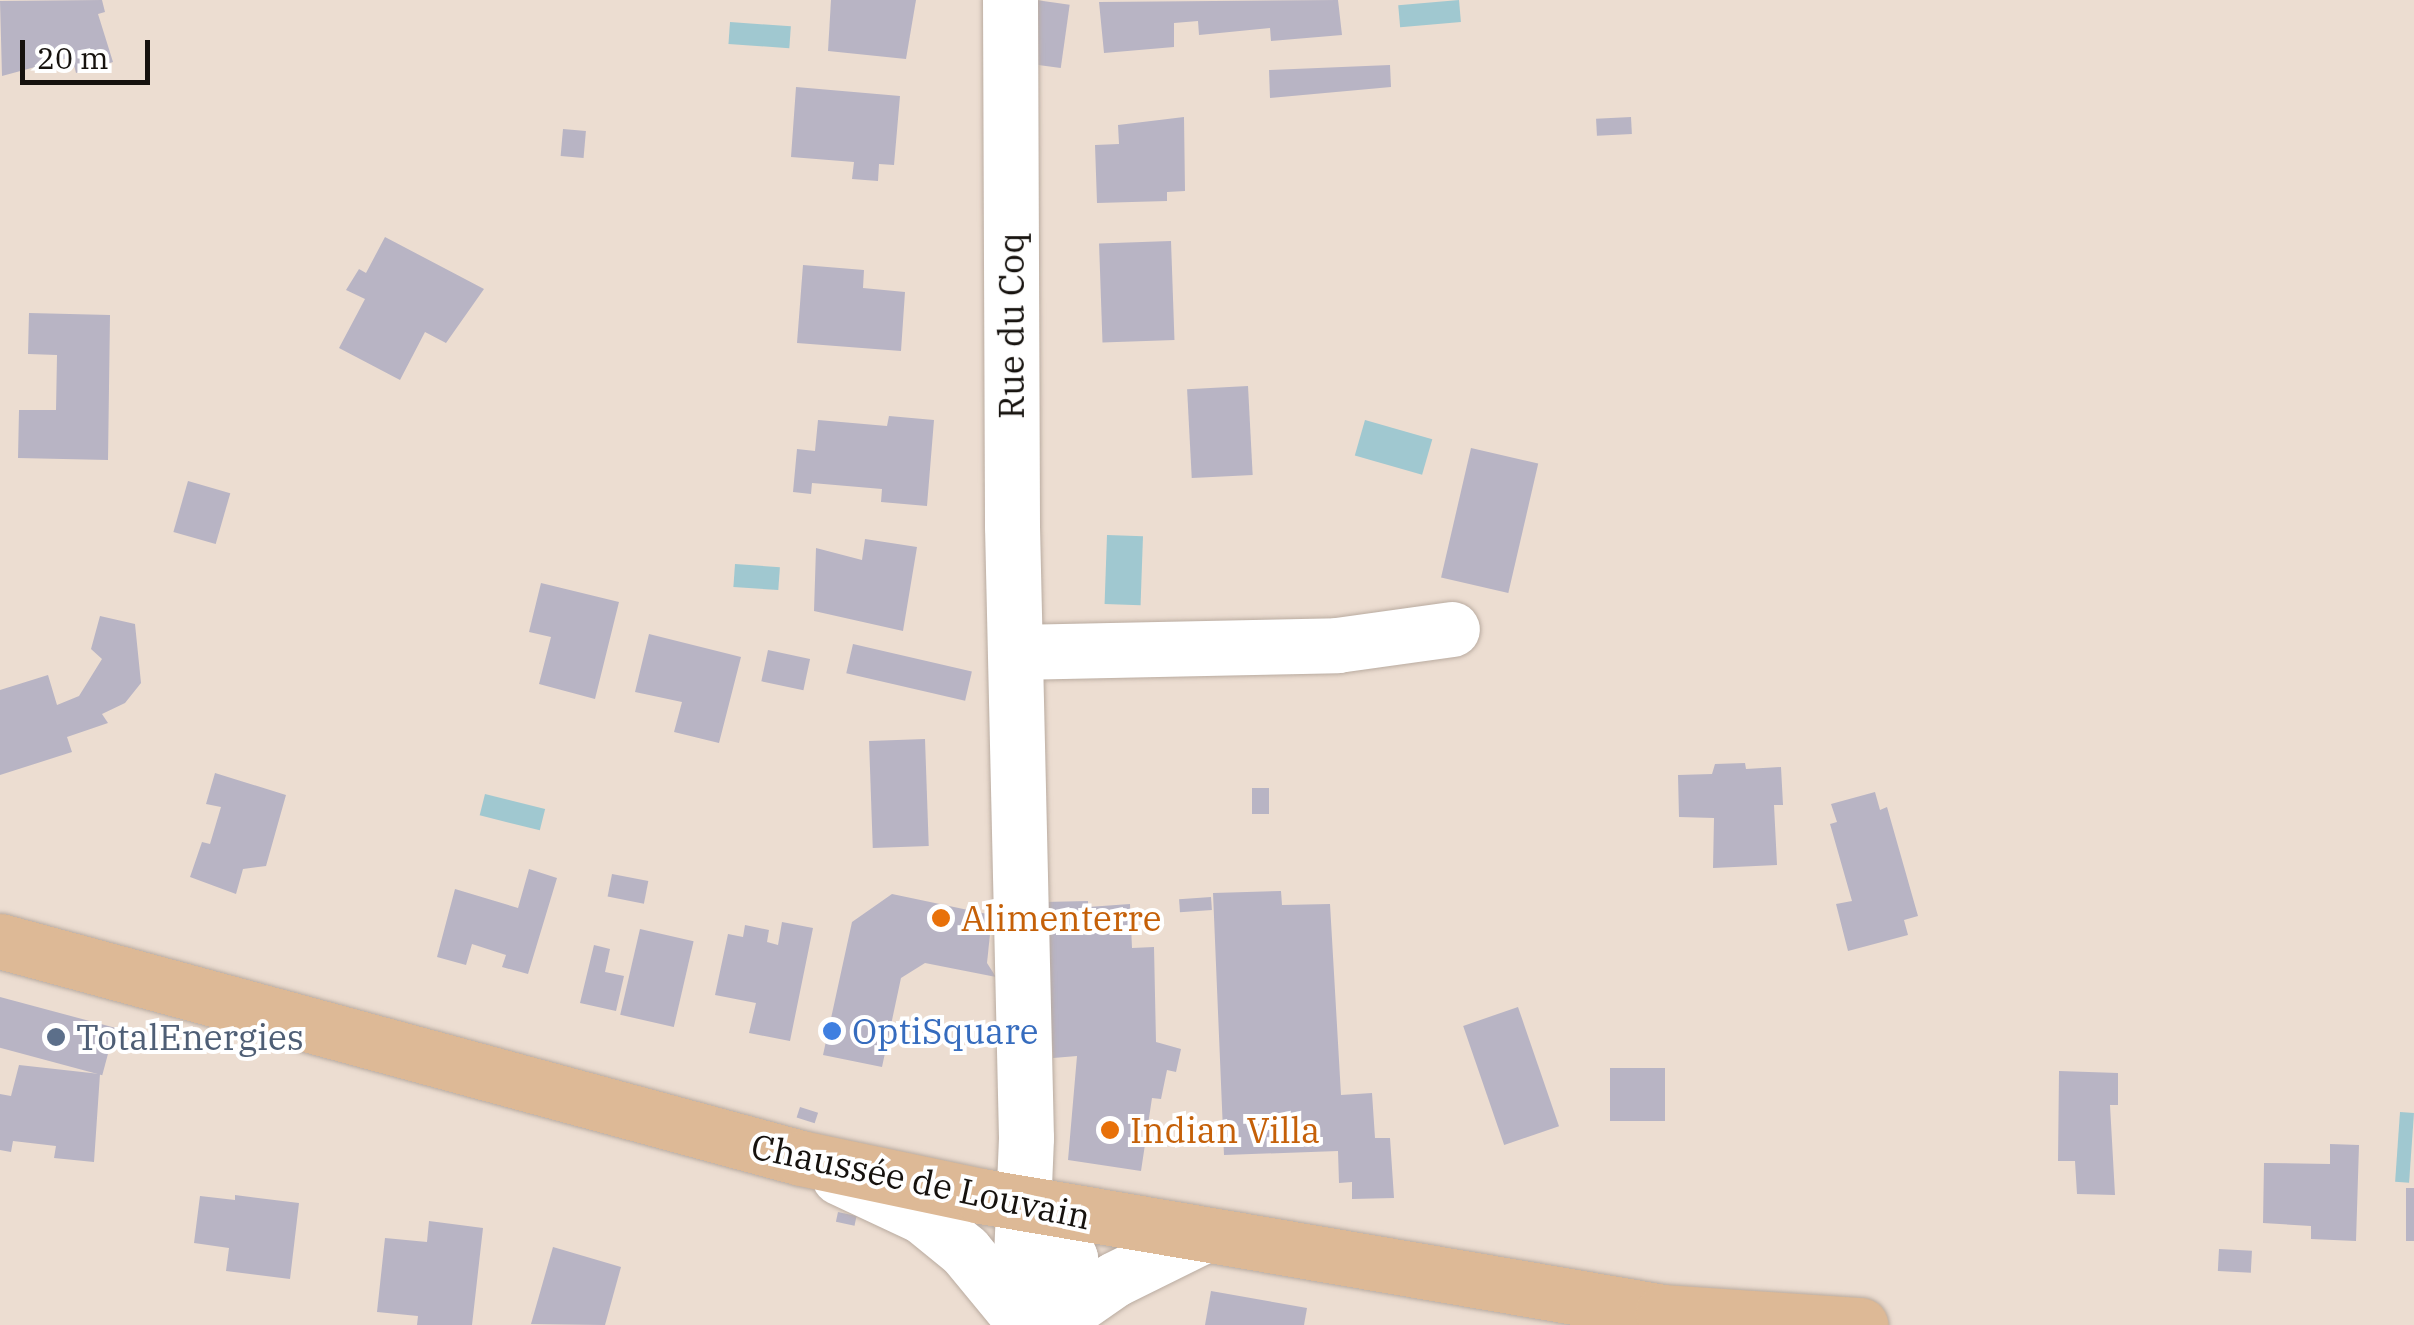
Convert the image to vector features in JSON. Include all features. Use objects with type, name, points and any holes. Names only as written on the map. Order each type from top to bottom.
[{"type":"main road","name":"Chaussée de Louvain","points":[[0,941],[801,1158],[1024,1205],[1198,1238],[1663,1312],[1861,1325]]},
{"type":"street","name":"Rue du Coq","points":[[1010,0],[1024,1205]]},
{"type":"street","points":[[1015,652],[1337,645],[1452,629]]},
{"type":"street","points":[[801,1158],[922,1216],[1042,1319]]},
{"type":"street","points":[[1024,1205],[1058,1231],[1070,1258],[1042,1319]]},
{"type":"street","points":[[1042,1319],[1198,1238]]},
{"type":"water","points":[[1459,0],[1461,22],[1400,27],[1398,5]]},
{"type":"water","points":[[730,22],[791,26],[789,48],[728,44]]},
{"type":"water","points":[[1365,420],[1432,439],[1422,475],[1355,456]]},
{"type":"water","points":[[1107,535],[1143,536],[1141,605],[1105,604]]},
{"type":"water","points":[[735,564],[780,567],[778,590],[733,587]]},
{"type":"water","points":[[485,794],[545,809],[540,830],[480,815]]},
{"type":"water","points":[[2400,1112],[2414,1113],[2409,1183],[2395,1182]]},
{"type":"building","points":[[102,0],[105,12],[98,14],[113,62],[76,73],[72,57],[2,76],[0,1]]},
{"type":"building","points":[[831,0],[916,0],[906,59],[828,51]]},
{"type":"building","points":[[1036,0],[1070,5],[1061,68],[1027,63]]},
{"type":"building","points":[[1338,0],[1342,35],[1271,41],[1270,28],[1199,35],[1198,21],[1174,23],[1174,47],[1104,53],[1099,2]]},
{"type":"building","points":[[1390,65],[1391,87],[1270,98],[1269,70]]},
{"type":"building","points":[[796,87],[900,96],[894,165],[879,164],[878,181],[852,179],[854,162],[791,157]]},
{"type":"building","points":[[1184,117],[1185,191],[1167,192],[1167,201],[1097,203],[1095,145],[1119,144],[1118,125]]},
{"type":"building","points":[[1631,117],[1632,134],[1597,136],[1596,119]]},
{"type":"building","points":[[563,129],[586,131],[584,158],[561,156]]},
{"type":"building","points":[[385,237],[484,289],[446,343],[425,332],[400,380],[339,348],[365,299],[346,290],[359,269],[366,273]]},
{"type":"building","points":[[1171,241],[1174,340],[1102,342],[1099,244]]},
{"type":"building","points":[[803,265],[864,270],[863,288],[905,292],[901,351],[797,343]]},
{"type":"building","points":[[29,313],[110,315],[108,460],[18,458],[19,410],[56,410],[57,355],[28,354]]},
{"type":"building","points":[[1248,386],[1253,475],[1192,478],[1187,389]]},
{"type":"building","points":[[889,416],[934,420],[927,506],[881,502],[882,489],[812,483],[811,494],[793,492],[797,449],[815,451],[818,420],[887,426]]},
{"type":"building","points":[[1471,448],[1538,464],[1508,593],[1441,578]]},
{"type":"building","points":[[188,481],[230,493],[216,544],[173,532]]},
{"type":"building","points":[[865,539],[917,547],[903,631],[814,611],[816,548],[862,560]]},
{"type":"building","points":[[541,583],[619,602],[595,699],[539,684],[551,637],[529,632]]},
{"type":"building","points":[[100,616],[135,624],[141,683],[125,703],[102,714],[108,723],[67,737],[72,752],[0,775],[0,690],[48,675],[57,705],[79,696],[102,659],[91,649]]},
{"type":"building","points":[[649,634],[741,657],[719,743],[674,732],[682,702],[635,692]]},
{"type":"building","points":[[853,644],[972,671],[965,701],[846,673]]},
{"type":"building","points":[[768,650],[810,659],[803,690],[761,681]]},
{"type":"building","points":[[925,739],[929,846],[873,848],[869,741]]},
{"type":"building","points":[[1745,763],[1746,769],[1781,767],[1783,805],[1774,805],[1777,865],[1713,868],[1714,818],[1679,817],[1678,775],[1712,774],[1715,764]]},
{"type":"building","points":[[215,773],[286,795],[266,866],[243,869],[236,894],[190,877],[202,842],[210,844],[221,807],[206,804]]},
{"type":"building","points":[[1252,788],[1269,788],[1269,814],[1252,814]]},
{"type":"building","points":[[1875,792],[1880,810],[1887,807],[1918,916],[1904,920],[1908,935],[1848,951],[1836,904],[1852,901],[1830,824],[1837,822],[1831,804]]},
{"type":"building","points":[[529,869],[557,878],[528,974],[502,967],[506,955],[472,944],[466,965],[437,957],[455,889],[518,908]]},
{"type":"building","points":[[612,874],[648,881],[644,904],[608,897]]},
{"type":"building","points":[[1281,891],[1282,905],[1330,904],[1341,1095],[1372,1093],[1375,1138],[1390,1138],[1394,1198],[1352,1199],[1352,1182],[1339,1183],[1338,1151],[1224,1155],[1213,893]]},
{"type":"building","points":[[892,894],[992,915],[987,963],[996,977],[925,963],[901,978],[882,1067],[823,1055],[852,922]]},
{"type":"building","points":[[1211,897],[1212,910],[1180,912],[1179,899]]},
{"type":"building","points":[[1088,901],[1088,907],[1130,904],[1132,948],[1154,947],[1156,1042],[1181,1049],[1176,1072],[1167,1070],[1161,1099],[1152,1098],[1141,1171],[1068,1160],[1077,1056],[1053,1058],[1044,902]]},
{"type":"building","points":[[782,922],[813,928],[790,1041],[749,1033],[756,1003],[715,995],[728,934],[743,937],[745,925],[769,930],[767,942],[778,945]]},
{"type":"building","points":[[640,929],[694,941],[674,1027],[620,1015]]},
{"type":"building","points":[[594,945],[610,949],[605,972],[624,976],[616,1011],[580,1003]]},
{"type":"building","name":"TotalEnergies","points":[[0,997],[115,1028],[102,1075],[0,1048]]},
{"type":"building","points":[[1518,1007],[1559,1126],[1504,1145],[1463,1026]]},
{"type":"building","points":[[19,1065],[100,1074],[94,1162],[54,1158],[56,1146],[13,1141],[11,1152],[0,1150],[0,1094],[11,1096]]},
{"type":"building","points":[[1610,1068],[1665,1068],[1665,1121],[1610,1121]]},
{"type":"building","points":[[2059,1071],[2118,1073],[2118,1105],[2110,1105],[2115,1195],[2077,1194],[2075,1161],[2058,1161]]},
{"type":"building","points":[[800,1107],[818,1113],[815,1123],[797,1117]]},
{"type":"building","points":[[2330,1144],[2359,1145],[2356,1241],[2311,1239],[2311,1226],[2263,1223],[2264,1163],[2330,1164]]},
{"type":"building","points":[[2406,1188],[2414,1188],[2414,1241],[2406,1241]]},
{"type":"building","points":[[235,1195],[299,1203],[290,1279],[226,1271],[229,1248],[194,1243],[200,1196],[235,1200]]},
{"type":"building","points":[[838,1212],[857,1216],[855,1226],[836,1222]]},
{"type":"building","points":[[429,1221],[483,1228],[472,1325],[417,1325],[418,1316],[377,1312],[385,1238],[427,1242]]},
{"type":"building","points":[[553,1247],[621,1267],[605,1325],[531,1324]]},
{"type":"building","points":[[2219,1249],[2252,1251],[2251,1273],[2218,1271]]},
{"type":"building","points":[[1211,1291],[1307,1308],[1304,1325],[1205,1325]]},
{"type":"place","name":"Alimenterre","points":[[941,918]]},
{"type":"place","name":"OptiSquare","points":[[832,1031]]},
{"type":"place","name":"TotalEnergies","points":[[56,1037]]},
{"type":"place","name":"Indian Villa","points":[[1110,1130]]}]
